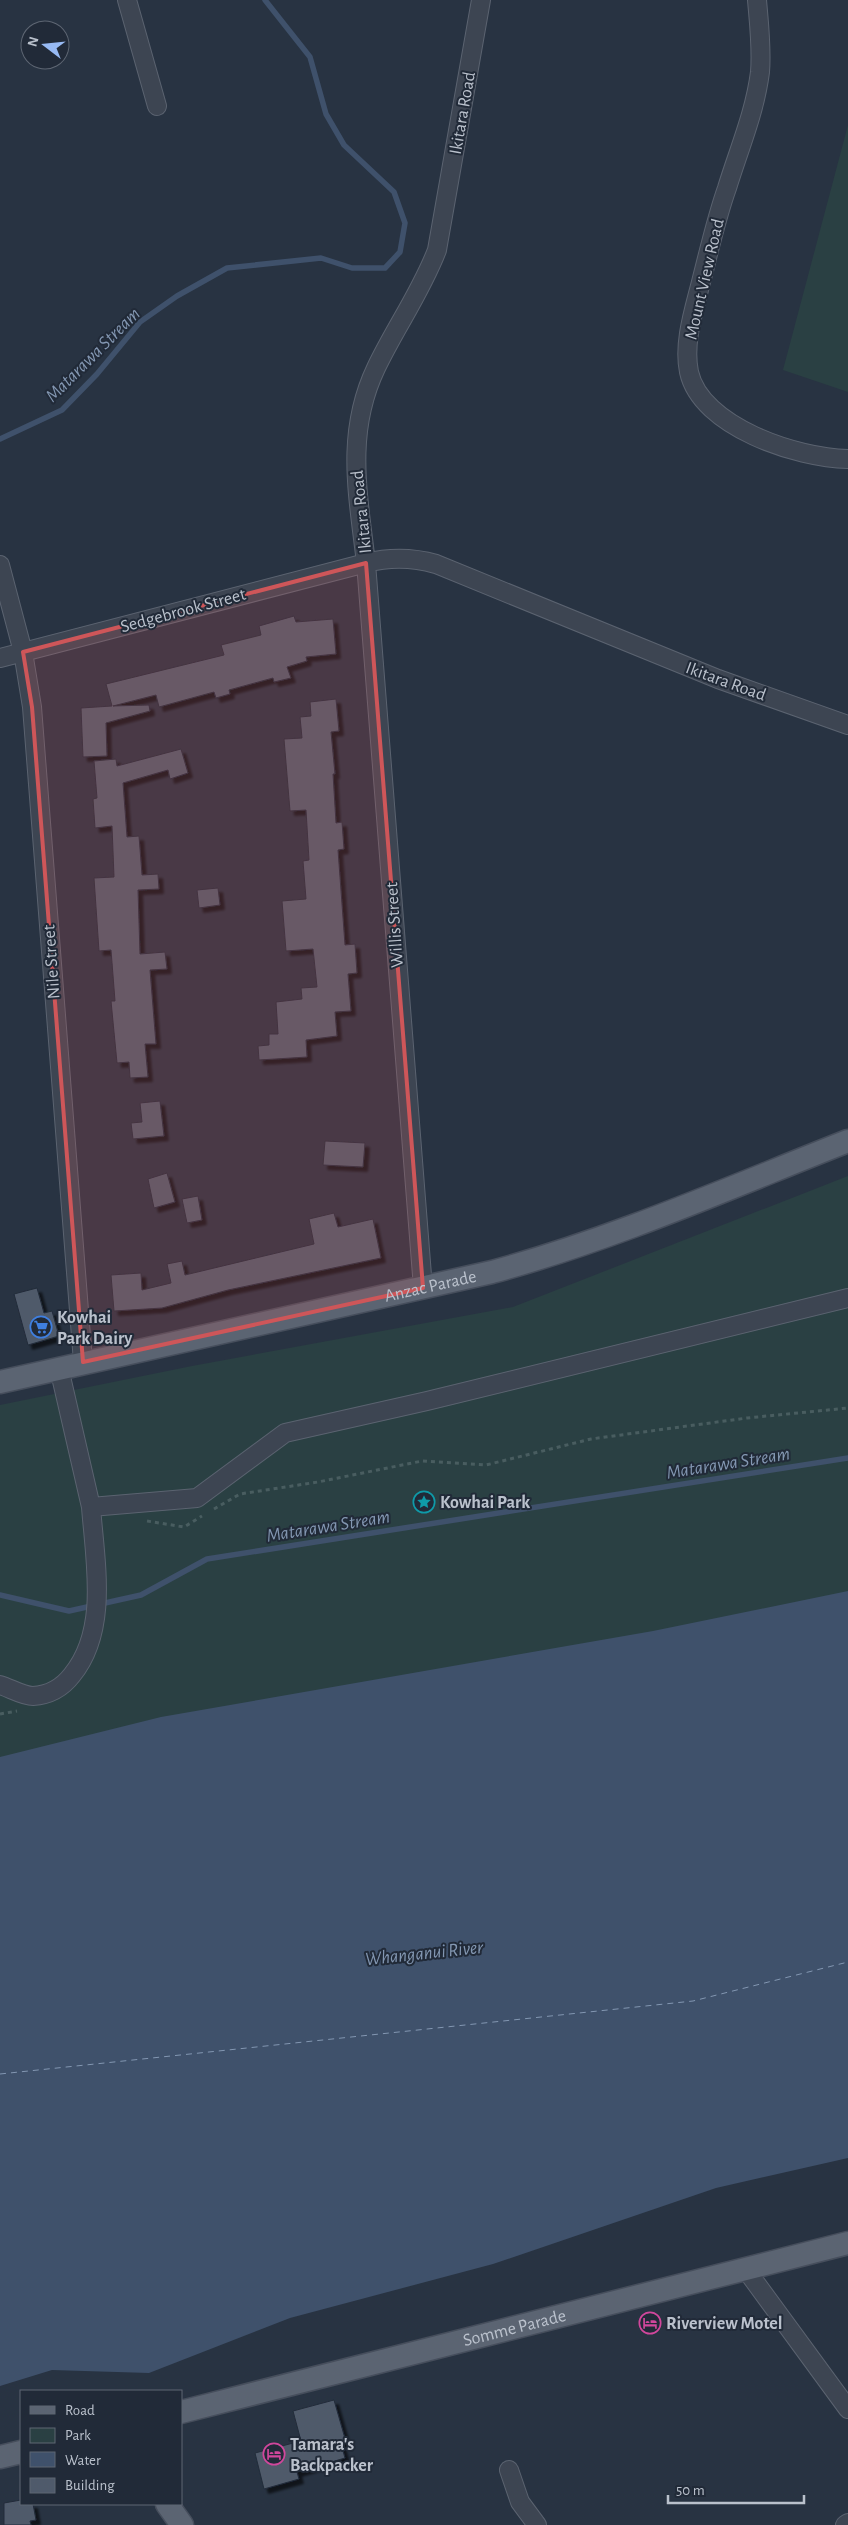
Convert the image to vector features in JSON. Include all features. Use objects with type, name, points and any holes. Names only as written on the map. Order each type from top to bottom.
[{"type":"main road","name":"Anzac Parade","points":[[0,1382],[501,1270],[584,1244],[848,1141]]},
{"type":"main road","name":"Somme Parade","points":[[182,2412],[848,2243]]},
{"type":"main road","points":[[0,2457],[20,2452]]},
{"type":"main road","points":[[167,2505],[182,2525]]},
{"type":"street","points":[[127,0],[157,106]]},
{"type":"street","name":"Ikitara Road","points":[[481,0],[437,250],[430,270],[375,370],[359,417],[355,462],[366,562],[403,558],[436,564],[718,679],[848,725]]},
{"type":"street","name":"Mount View Road","points":[[757,0],[761,49],[757,91],[747,130],[721,205],[703,273],[689,336],[688,370],[703,402],[723,420],[773,442],[826,457],[848,459]]},
{"type":"street","name":"Sedgebrook Street","points":[[0,658],[366,562]]},
{"type":"street","name":"Willis Street","points":[[366,562],[423,1288]]},
{"type":"street","name":"Nile Street","points":[[0,565],[23,652],[32,707],[83,1362]]},
{"type":"street","points":[[91,1508],[197,1498],[285,1434],[427,1402],[848,1298]]},
{"type":"street","points":[[0,1685],[31,1696],[46,1694],[63,1686],[83,1662],[94,1627],[97,1588],[91,1508],[59,1368]]},
{"type":"street","points":[[747,2270],[848,2409]]},
{"type":"street","points":[[510,2470],[520,2502],[537,2525]]},
{"type":"path","points":[[140,1520],[184,1526],[240,1494],[318,1482],[422,1461],[486,1465],[590,1439],[747,1418],[848,1408]]},
{"type":"highlighted area","points":[[366,563],[423,1288],[83,1362],[32,707],[23,652]]},
{"type":"green space","points":[[848,125],[848,392],[783,370]]},
{"type":"green space","name":"Kowhai Park","points":[[848,1176],[848,1599],[0,1776],[0,1405],[192,1366],[513,1307]]},
{"type":"water","name":"Whanganui River","points":[[848,1591],[848,2158],[716,2188],[493,2264],[290,2318],[149,2373],[52,2370],[0,2386],[0,1757],[161,1717],[653,1631]]},
{"type":"building","points":[[294,616],[296,622],[333,619],[336,654],[306,657],[307,661],[287,667],[291,678],[274,682],[273,678],[229,690],[230,694],[216,698],[214,692],[159,707],[156,695],[113,706],[149,705],[150,711],[106,723],[107,756],[83,757],[81,708],[112,706],[106,684],[224,655],[221,645],[261,635],[259,626]]},
{"type":"building","points":[[336,699],[339,731],[331,732],[335,774],[333,774],[336,823],[342,822],[344,849],[338,850],[345,945],[355,944],[357,973],[348,974],[351,1011],[335,1012],[337,1036],[306,1040],[307,1057],[259,1060],[258,1046],[269,1045],[269,1034],[278,1034],[276,1002],[302,999],[301,988],[317,987],[313,949],[286,951],[282,901],[306,899],[303,861],[309,860],[306,810],[290,811],[284,739],[302,738],[300,717],[311,716],[310,702]]},
{"type":"building","points":[[181,749],[188,773],[170,779],[168,770],[123,783],[127,837],[139,836],[142,875],[158,874],[159,889],[138,890],[140,954],[165,952],[167,969],[150,970],[156,1044],[145,1044],[148,1077],[130,1078],[129,1062],[117,1063],[111,1001],[115,1001],[111,950],[99,951],[94,878],[114,877],[112,826],[95,828],[93,799],[97,798],[94,761],[116,759],[117,766]]},
{"type":"building","points":[[218,888],[220,905],[199,908],[197,890]]},
{"type":"building","points":[[160,1101],[164,1136],[133,1139],[131,1123],[142,1122],[140,1103]]},
{"type":"building","points":[[325,1141],[365,1143],[363,1167],[323,1165]]},
{"type":"building","points":[[167,1173],[175,1202],[154,1208],[148,1179]]},
{"type":"building","points":[[198,1196],[202,1220],[187,1223],[182,1199]]},
{"type":"building","points":[[334,1213],[338,1227],[373,1219],[381,1258],[228,1290],[162,1308],[114,1311],[111,1275],[141,1273],[142,1290],[171,1283],[167,1264],[182,1261],[185,1275],[314,1244],[309,1219]]},
{"type":"building","points":[[37,1288],[44,1313],[52,1311],[59,1336],[28,1345],[14,1294]]},
{"type":"building","points":[[334,2400],[346,2442],[341,2444],[345,2458],[297,2472],[299,2479],[264,2489],[255,2453],[301,2441],[293,2411]]},
{"type":"building","points":[[20,2500],[20,2505],[33,2505],[36,2520],[30,2521],[31,2525],[4,2525],[4,2503]]},
{"type":"waterway","name":"Matarawa Stream","points":[[0,439],[62,410],[97,374],[140,322],[177,296],[227,268],[321,258],[352,268],[385,268],[400,252],[405,223],[394,192],[344,145],[326,114],[310,57],[265,0]]},
{"type":"waterway","name":"Matarawa Stream","points":[[0,1595],[69,1611],[141,1595],[207,1559],[848,1458]]},
{"type":"ferry route","points":[[0,2074],[693,2001],[848,1962]]},
{"type":"place","name":"Kowhai Park Dairy","points":[[41,1327]]},
{"type":"place","name":"Kowhai Park","points":[[424,1502]]},
{"type":"place","name":"Riverview Motel","points":[[650,2323]]},
{"type":"place","name":"Tamara's Backpacker","points":[[274,2454]]}]
